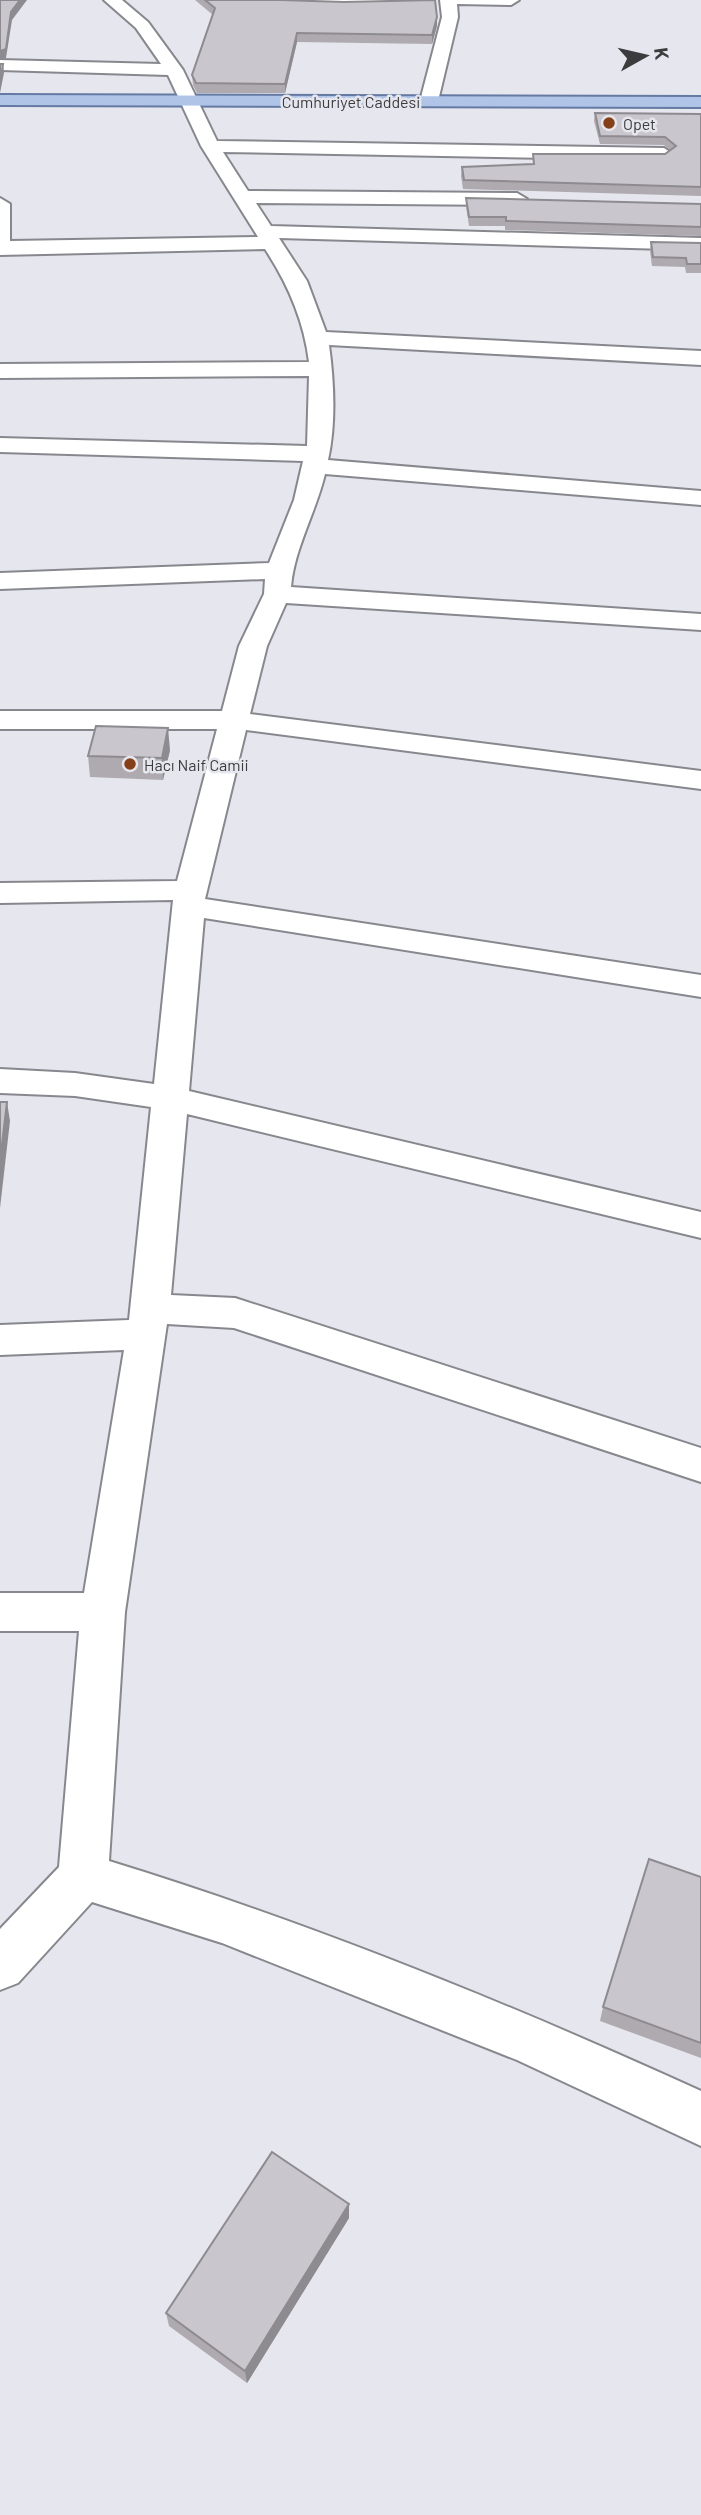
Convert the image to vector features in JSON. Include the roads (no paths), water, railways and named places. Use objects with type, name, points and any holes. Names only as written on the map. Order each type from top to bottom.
[{"type":"main road","name":"Cumhuriyet Caddesi","points":[[0,100],[701,108]]},
{"type":"main road","name":"Cumhuriyet Caddesi","points":[[0,106],[429,101],[701,102]]},
{"type":"street","points":[[0,1966],[83,1876],[103,1612],[148,1322],[190,898],[232,720],[253,646],[306,500],[316,460],[319,354],[296,281],[210,146],[174,70],[142,25],[112,0]]},
{"type":"street","points":[[236,0],[344,3],[424,0]]},
{"type":"street","points":[[429,101],[450,17],[448,0]]},
{"type":"street","points":[[460,0],[510,0]]},
{"type":"street","points":[[0,65],[174,70]]},
{"type":"street","points":[[210,146],[664,154]]},
{"type":"street","points":[[244,197],[535,200]]},
{"type":"street","points":[[0,204],[1,248],[268,237],[701,244]]},
{"type":"street","points":[[0,371],[319,354],[701,358]]},
{"type":"street","points":[[0,445],[316,460],[701,498]]},
{"type":"street","points":[[0,581],[278,582],[701,622]]},
{"type":"street","points":[[0,720],[232,720],[701,780]]},
{"type":"street","points":[[0,893],[190,898],[701,986]]},
{"type":"street","points":[[0,1081],[41,1080],[172,1098],[608,1205],[701,1225]]},
{"type":"street","points":[[0,1340],[236,1313],[701,1465]]},
{"type":"street","points":[[0,1612],[103,1612]]},
{"type":"street","points":[[83,1876],[224,1920],[507,2031],[701,2119]]},
{"type":"place","name":"Opet","points":[[609,123]]},
{"type":"place","name":"Hacı Naif Camii","points":[[130,764]]}]
